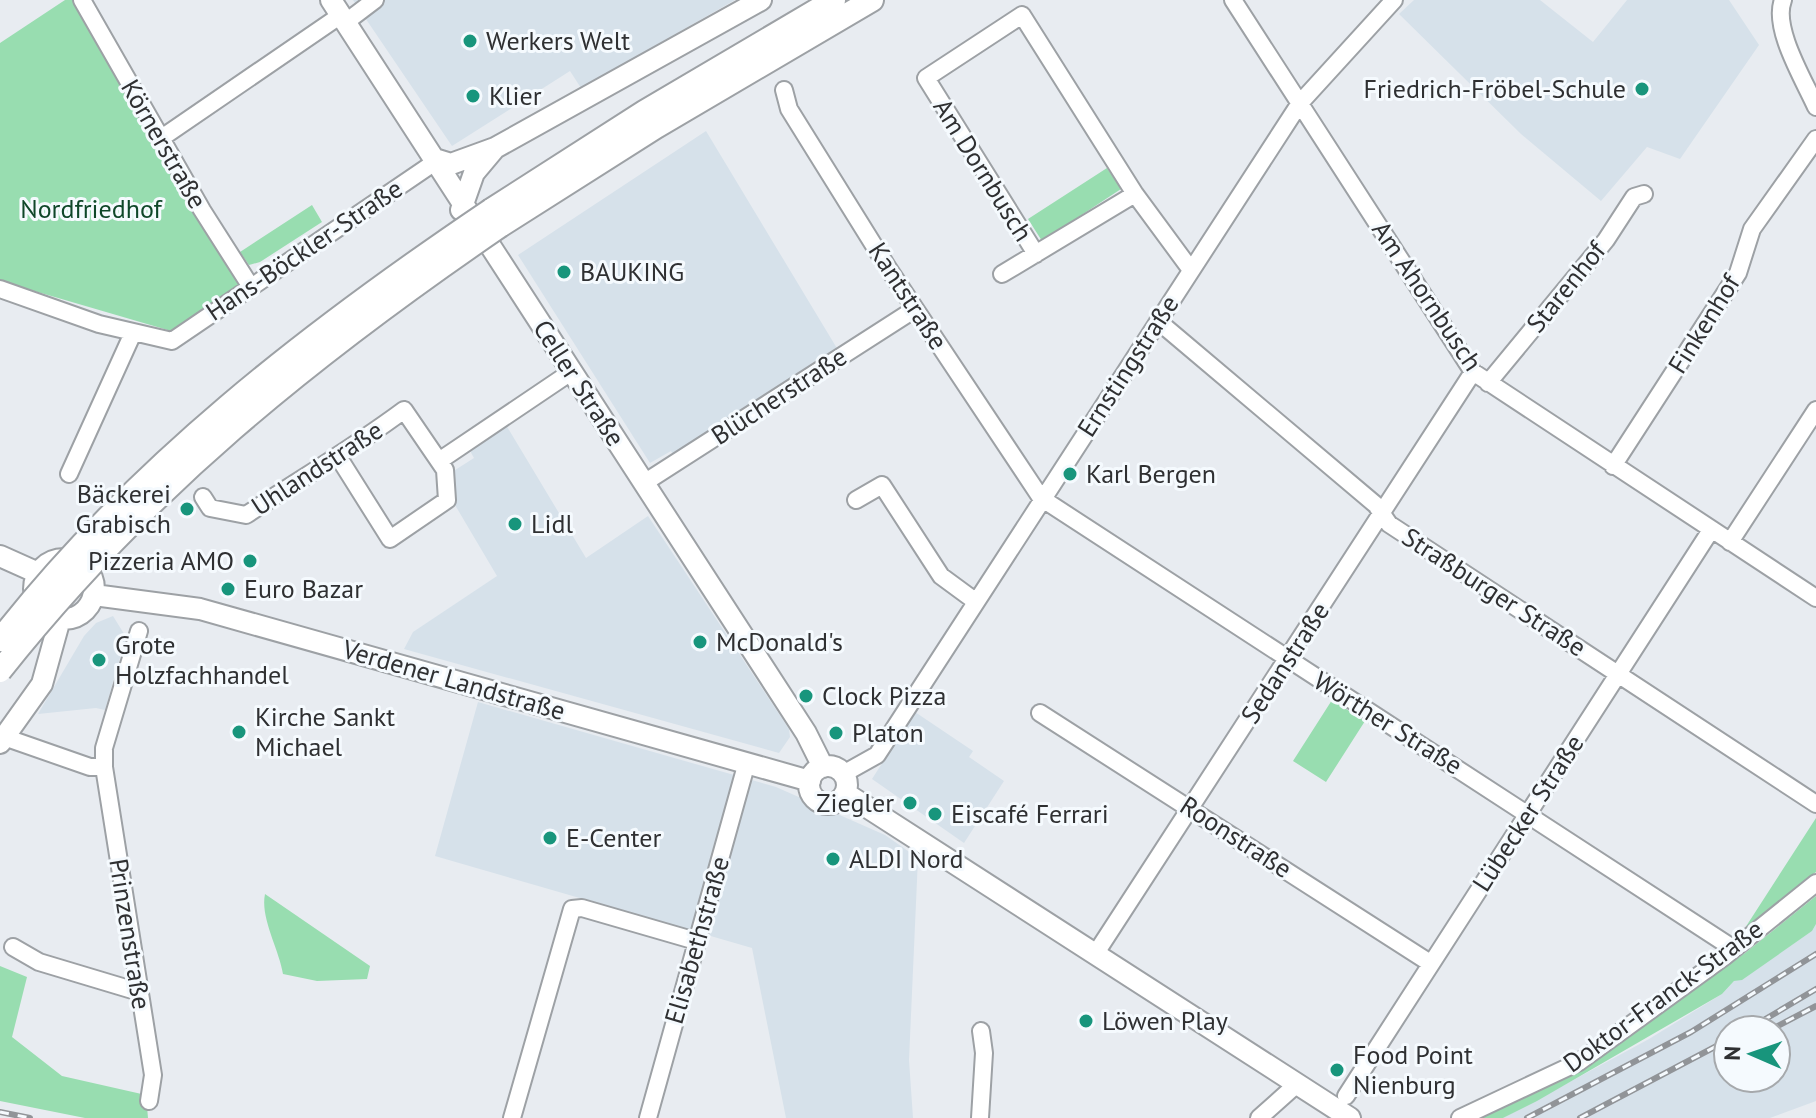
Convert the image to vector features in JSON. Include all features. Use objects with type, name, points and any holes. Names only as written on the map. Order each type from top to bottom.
[{"type":"highway","points":[[0,671],[122,531],[220,437],[496,218],[644,112],[834,0]]},
{"type":"highway","points":[[0,640],[105,520],[207,424],[367,297],[496,218],[872,0]]},
{"type":"main road","points":[[438,160],[451,164],[495,148],[761,0]]},
{"type":"main road","name":"Celler Straße","points":[[339,12],[438,160],[571,372],[806,733],[816,774]]},
{"type":"main road","points":[[79,562],[219,425],[422,268],[454,236],[462,202],[474,173],[495,148]]},
{"type":"main road","points":[[0,556],[38,573]]},
{"type":"main road","points":[[54,560],[79,562],[93,578],[94,595],[78,616],[60,619],[51,616],[37,602],[35,583],[38,573],[54,560]]},
{"type":"main road","name":"Verdener Landstraße","points":[[94,595],[200,609],[747,762],[816,774]]},
{"type":"main road","points":[[2,740],[42,684],[60,619]]},
{"type":"main road","points":[[844,784],[831,804],[819,802],[810,791],[816,774],[834,767],[844,784],[1350,1118]]},
{"type":"street","name":"Körnerstraße","points":[[82,0],[160,139],[251,287]]},
{"type":"street","points":[[160,139],[339,12],[375,0]]},
{"type":"street","name":"Am Ahornbusch","points":[[1233,0],[1473,372],[1816,598]]},
{"type":"street","name":"Ernstingstraße","points":[[844,784],[877,755],[1300,103],[1394,0]]},
{"type":"street","points":[[1783,0],[1779,10],[1782,29],[1816,107]]},
{"type":"street","name":"Am Dornbusch","points":[[1036,254],[926,78],[1022,15],[1135,194],[1191,270]]},
{"type":"street","name":"Kantstraße","points":[[784,90],[789,109],[915,309],[1041,498]]},
{"type":"street","name":"Finkenhof","points":[[1613,466],[1731,285],[1752,229],[1816,139]]},
{"type":"street","name":"Hans-Böckler-Straße","points":[[133,333],[172,341],[438,160]]},
{"type":"street","name":"Am Dornbusch","points":[[1002,274],[1135,194]]},
{"type":"street","name":"Starenhof","points":[[1488,383],[1606,240],[1634,197],[1644,194]]},
{"type":"street","points":[[0,289],[133,333],[69,474]]},
{"type":"street","name":"Blücherstraße","points":[[644,483],[915,309]]},
{"type":"street","name":"Straßburger Straße","points":[[1158,321],[1383,514],[1389,524],[1816,804]]},
{"type":"street","points":[[339,458],[390,539],[447,500],[445,470],[439,461],[571,372]]},
{"type":"street","name":"Sedanstraße","points":[[1096,953],[1473,372]]},
{"type":"street","name":"Uhlandstraße","points":[[203,497],[210,508],[246,515],[324,464],[339,458],[404,410],[439,461]]},
{"type":"street","points":[[1730,542],[1816,410]]},
{"type":"street","points":[[856,500],[882,485],[941,576],[975,601]]},
{"type":"street","name":"Wörther Straße","points":[[1041,498],[1287,660],[1529,812],[1734,949]]},
{"type":"street","name":"Lübecker Straße","points":[[1346,1096],[1711,530]]},
{"type":"street","name":"Prinzenstraße","points":[[139,631],[104,748],[104,767],[153,1075],[149,1101]]},
{"type":"street","name":"Roonstraße","points":[[1040,713],[1430,963]]},
{"type":"street","points":[[2,740],[76,763],[104,767]]},
{"type":"street","name":"Elisabethstraße","points":[[650,1117],[747,762]]},
{"type":"street","name":"Doktor-Franck-Straße","points":[[1460,1118],[1579,1062],[1734,949],[1816,883]]},
{"type":"street","points":[[512,1118],[572,909],[582,908],[696,941]]},
{"type":"street","points":[[13,947],[39,962],[139,992]]},
{"type":"street","points":[[980,1118],[984,1053],[981,1031]]},
{"type":"street","points":[[1259,1118],[1297,1084]]},
{"type":"shaded area","points":[[353,0],[735,0],[581,88],[570,71],[452,146]]},
{"type":"shaded area","name":"Friedrich-Fröbel-Schule","points":[[1414,0],[1540,0],[1593,42],[1627,0],[1729,0],[1759,45],[1680,159],[1647,147],[1601,201],[1521,134],[1399,14]]},
{"type":"shaded area","name":"BAUKING","points":[[706,131],[838,350],[675,457],[671,451],[650,463],[518,255]]},
{"type":"shaded area","points":[[506,425],[586,558],[648,516],[789,729],[790,737],[779,753],[404,649],[413,632],[497,576],[455,505],[452,472],[474,458],[469,449]]},
{"type":"shaded area","points":[[113,616],[126,637],[105,710],[96,708],[38,714],[84,636],[96,623]]},
{"type":"shaded area","points":[[478,702],[776,787],[885,835],[918,858],[909,1060],[913,1118],[786,1118],[752,948],[435,856]]},
{"type":"shaded area","points":[[915,712],[973,751],[969,757],[1004,781],[964,843],[872,779]]},
{"type":"shaded area","points":[[1816,924],[1816,1101],[1770,1118],[1503,1118],[1649,1039],[1722,994],[1734,981],[1742,979],[1812,931]]},
{"type":"green space","name":"Nordfriedhof","points":[[65,0],[75,0],[240,283],[229,294],[171,331],[0,281],[0,43]]},
{"type":"green space","points":[[1107,168],[1121,189],[1042,241],[1028,219]]},
{"type":"green space","points":[[312,205],[322,222],[260,262],[249,265],[240,252]]},
{"type":"green space","points":[[1332,700],[1365,721],[1326,782],[1293,761]]},
{"type":"green space","points":[[1816,818],[1816,872],[1745,928]]},
{"type":"green space","points":[[265,894],[370,966],[367,979],[317,981],[283,974],[267,923]]},
{"type":"green space","points":[[1816,896],[1816,924],[1812,931],[1742,980],[1734,981],[1722,994],[1537,1101],[1503,1118],[1478,1118],[1584,1069],[1745,953]]},
{"type":"green space","points":[[0,966],[27,977],[12,1037],[62,1076],[146,1095],[148,1118],[85,1118],[0,1101]]},
{"type":"railway","points":[[1527,1118],[1691,1032],[1816,954]]},
{"type":"railway","points":[[1774,1014],[1816,989]]},
{"type":"railway","points":[[1792,1019],[1816,1006]]},
{"type":"railway","points":[[1580,1118],[1712,1048]]},
{"type":"railway","points":[[0,1112],[30,1118]]},
{"type":"place","name":"Werkers Welt","points":[[470,41]]},
{"type":"place","name":"Friedrich-Fröbel-Schule","points":[[1642,89]]},
{"type":"place","name":"Klier","points":[[473,96]]},
{"type":"place","name":"BAUKING","points":[[564,272]]},
{"type":"place","name":"Karl Bergen","points":[[1070,474]]},
{"type":"place","name":"Bäckerei Grabisch","points":[[187,509]]},
{"type":"place","name":"Lidl","points":[[515,524]]},
{"type":"place","name":"Pizzeria AMO","points":[[250,561]]},
{"type":"place","name":"Euro Bazar","points":[[228,589]]},
{"type":"place","name":"McDonald's","points":[[700,642]]},
{"type":"place","name":"Grote Holzfachhandel","points":[[99,660]]},
{"type":"place","name":"Clock Pizza","points":[[806,696]]},
{"type":"place","name":"Kirche Sankt Michael","points":[[239,732]]},
{"type":"place","name":"Platon","points":[[836,733]]},
{"type":"place","name":"Ziegler","points":[[910,803]]},
{"type":"place","name":"Eiscafé Ferrari","points":[[935,814]]},
{"type":"place","name":"E-Center","points":[[550,838]]},
{"type":"place","name":"ALDI Nord","points":[[833,859]]},
{"type":"place","name":"Löwen Play","points":[[1086,1021]]},
{"type":"place","name":"Food Point Nienburg","points":[[1337,1070]]}]
